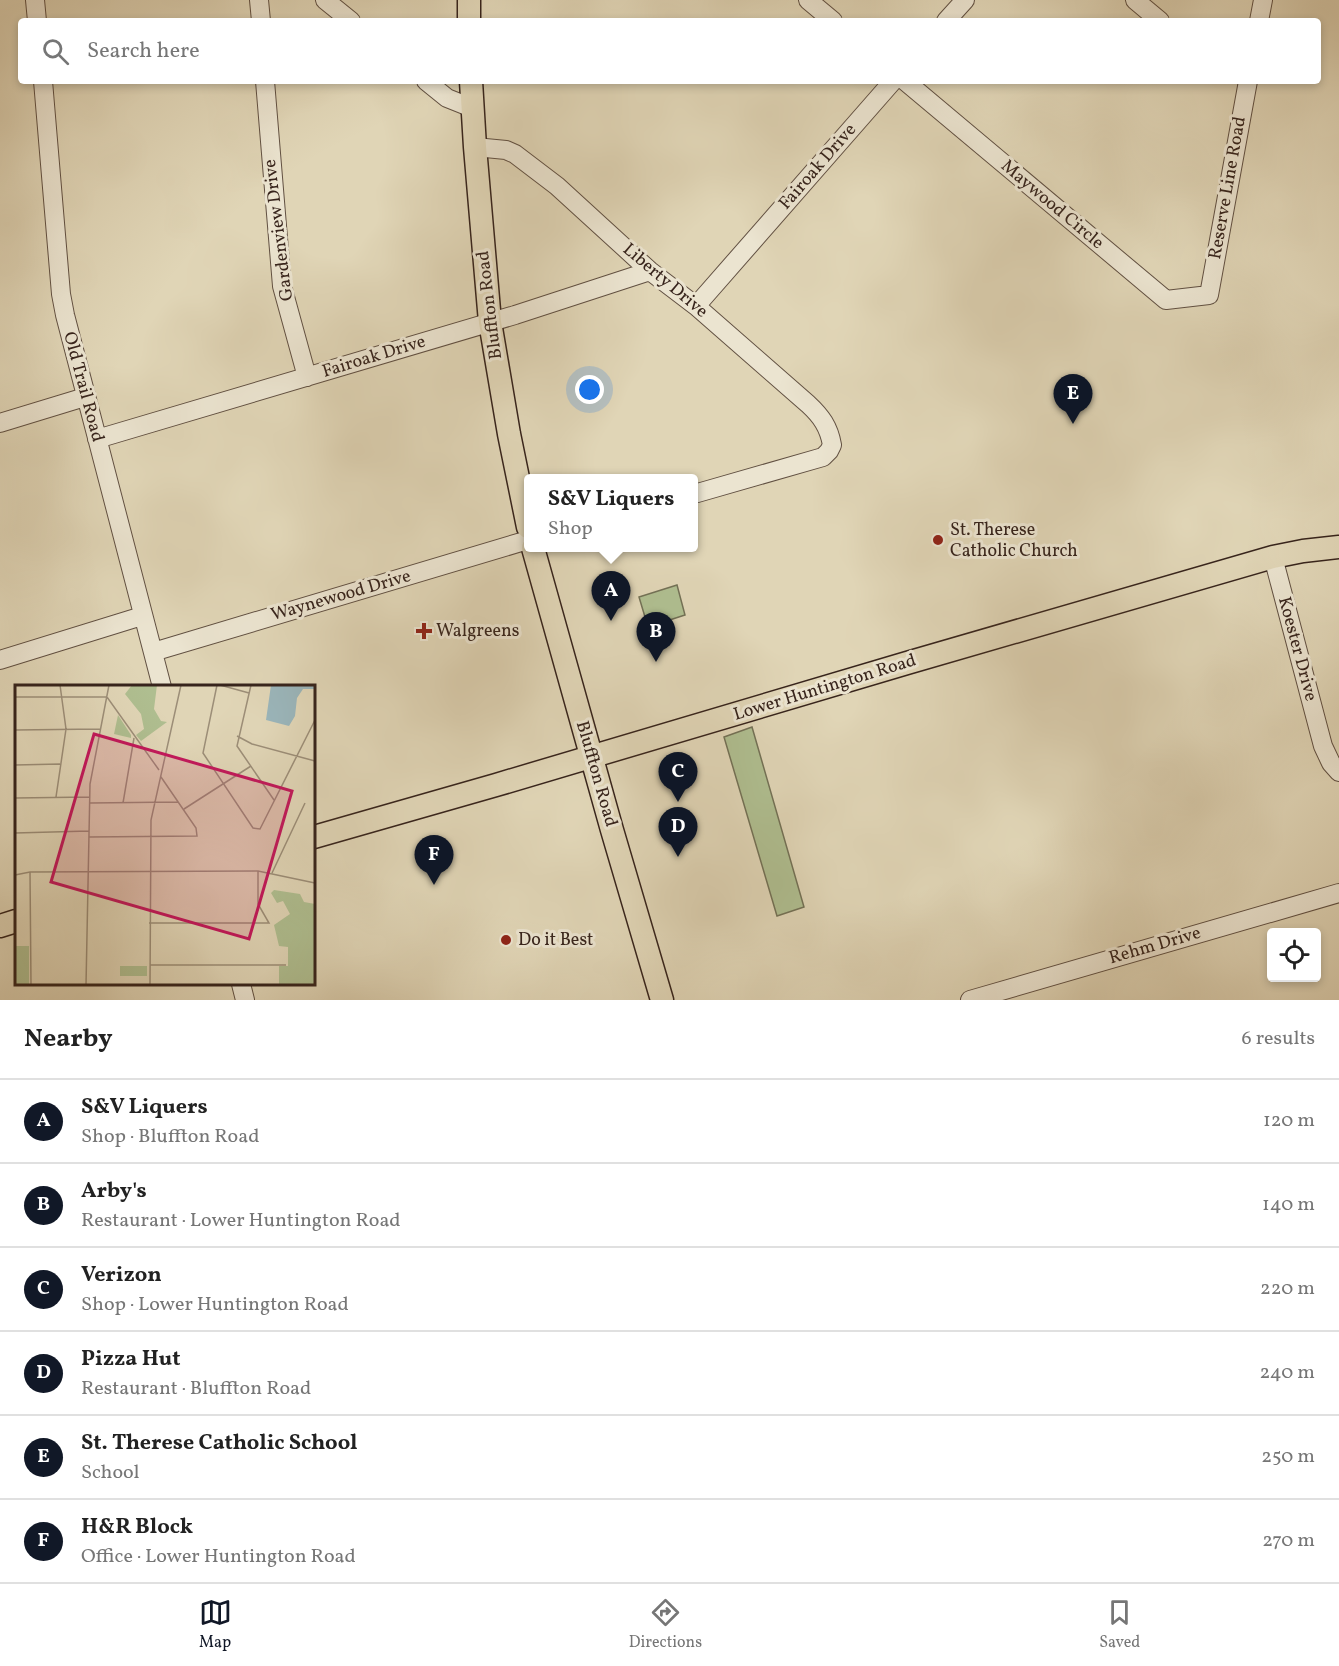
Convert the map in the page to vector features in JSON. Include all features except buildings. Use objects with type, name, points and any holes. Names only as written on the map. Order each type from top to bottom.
[{"type":"main road","points":[[469,0],[469,18]]},
{"type":"main road","name":"Bluffton Road","points":[[471,84],[490,322],[524,507]]},
{"type":"main road","name":"Lower Huntington Road","points":[[315,837],[1273,557],[1339,547]]},
{"type":"main road","name":"Bluffton Road","points":[[534,552],[662,1000]]},
{"type":"main road","points":[[0,926],[15,921]]},
{"type":"street","points":[[35,0],[37,18]]},
{"type":"street","points":[[259,0],[261,18]]},
{"type":"street","points":[[326,0],[347,18]]},
{"type":"street","points":[[808,0],[829,18]]},
{"type":"street","points":[[949,18],[965,0]]},
{"type":"street","points":[[1135,0],[1156,18]]},
{"type":"street","points":[[1260,18],[1263,0]]},
{"type":"street","name":"Old Trail Road","points":[[43,84],[61,294],[65,315],[161,685]]},
{"type":"street","name":"Gardenview Drive","points":[[265,84],[282,286],[307,378]]},
{"type":"street","points":[[430,84],[447,98],[472,108]]},
{"type":"street","name":"Fairoak Drive","points":[[696,306],[890,84]]},
{"type":"street","name":"Maywood Circle","points":[[909,84],[1166,300],[1209,295]]},
{"type":"street","name":"Reserve Line Road","points":[[1209,295],[1243,84]]},
{"type":"street","name":"Liberty Drive","points":[[475,147],[506,150],[515,154],[557,186],[650,271],[696,306],[820,414],[827,426],[832,445],[823,457],[698,493]]},
{"type":"street","name":"Fairoak Drive","points":[[97,439],[307,378],[650,271]]},
{"type":"street","points":[[0,423],[86,397]]},
{"type":"street","name":"Waynewood Drive","points":[[153,652],[524,541]]},
{"type":"street","name":"Koester Drive","points":[[1273,557],[1323,747],[1331,763],[1339,772]]},
{"type":"street","points":[[0,660],[142,616]]},
{"type":"street","name":"Rehm Drive","points":[[970,1000],[1339,893]]},
{"type":"street","points":[[241,985],[245,1000]]},
{"type":"green space","points":[[677,585],[685,615],[648,627],[639,597]]},
{"type":"green space","points":[[752,727],[804,907],[777,916],[724,737]]},
{"type":"place","name":"St. Therese Catholic School","points":[[1073,424]]},
{"type":"place","name":"St. Therese Catholic Church","points":[[938,540]]},
{"type":"place","name":"S&V Liquers","points":[[611,621]]},
{"type":"place","name":"Walgreens","points":[[424,631]]},
{"type":"place","name":"Arby's","points":[[656,662]]},
{"type":"place","name":"Verizon","points":[[678,802]]},
{"type":"place","name":"Pizza Hut","points":[[678,857]]},
{"type":"place","name":"H&R Block","points":[[434,885]]},
{"type":"place","name":"Do it Best","points":[[506,940]]}]
